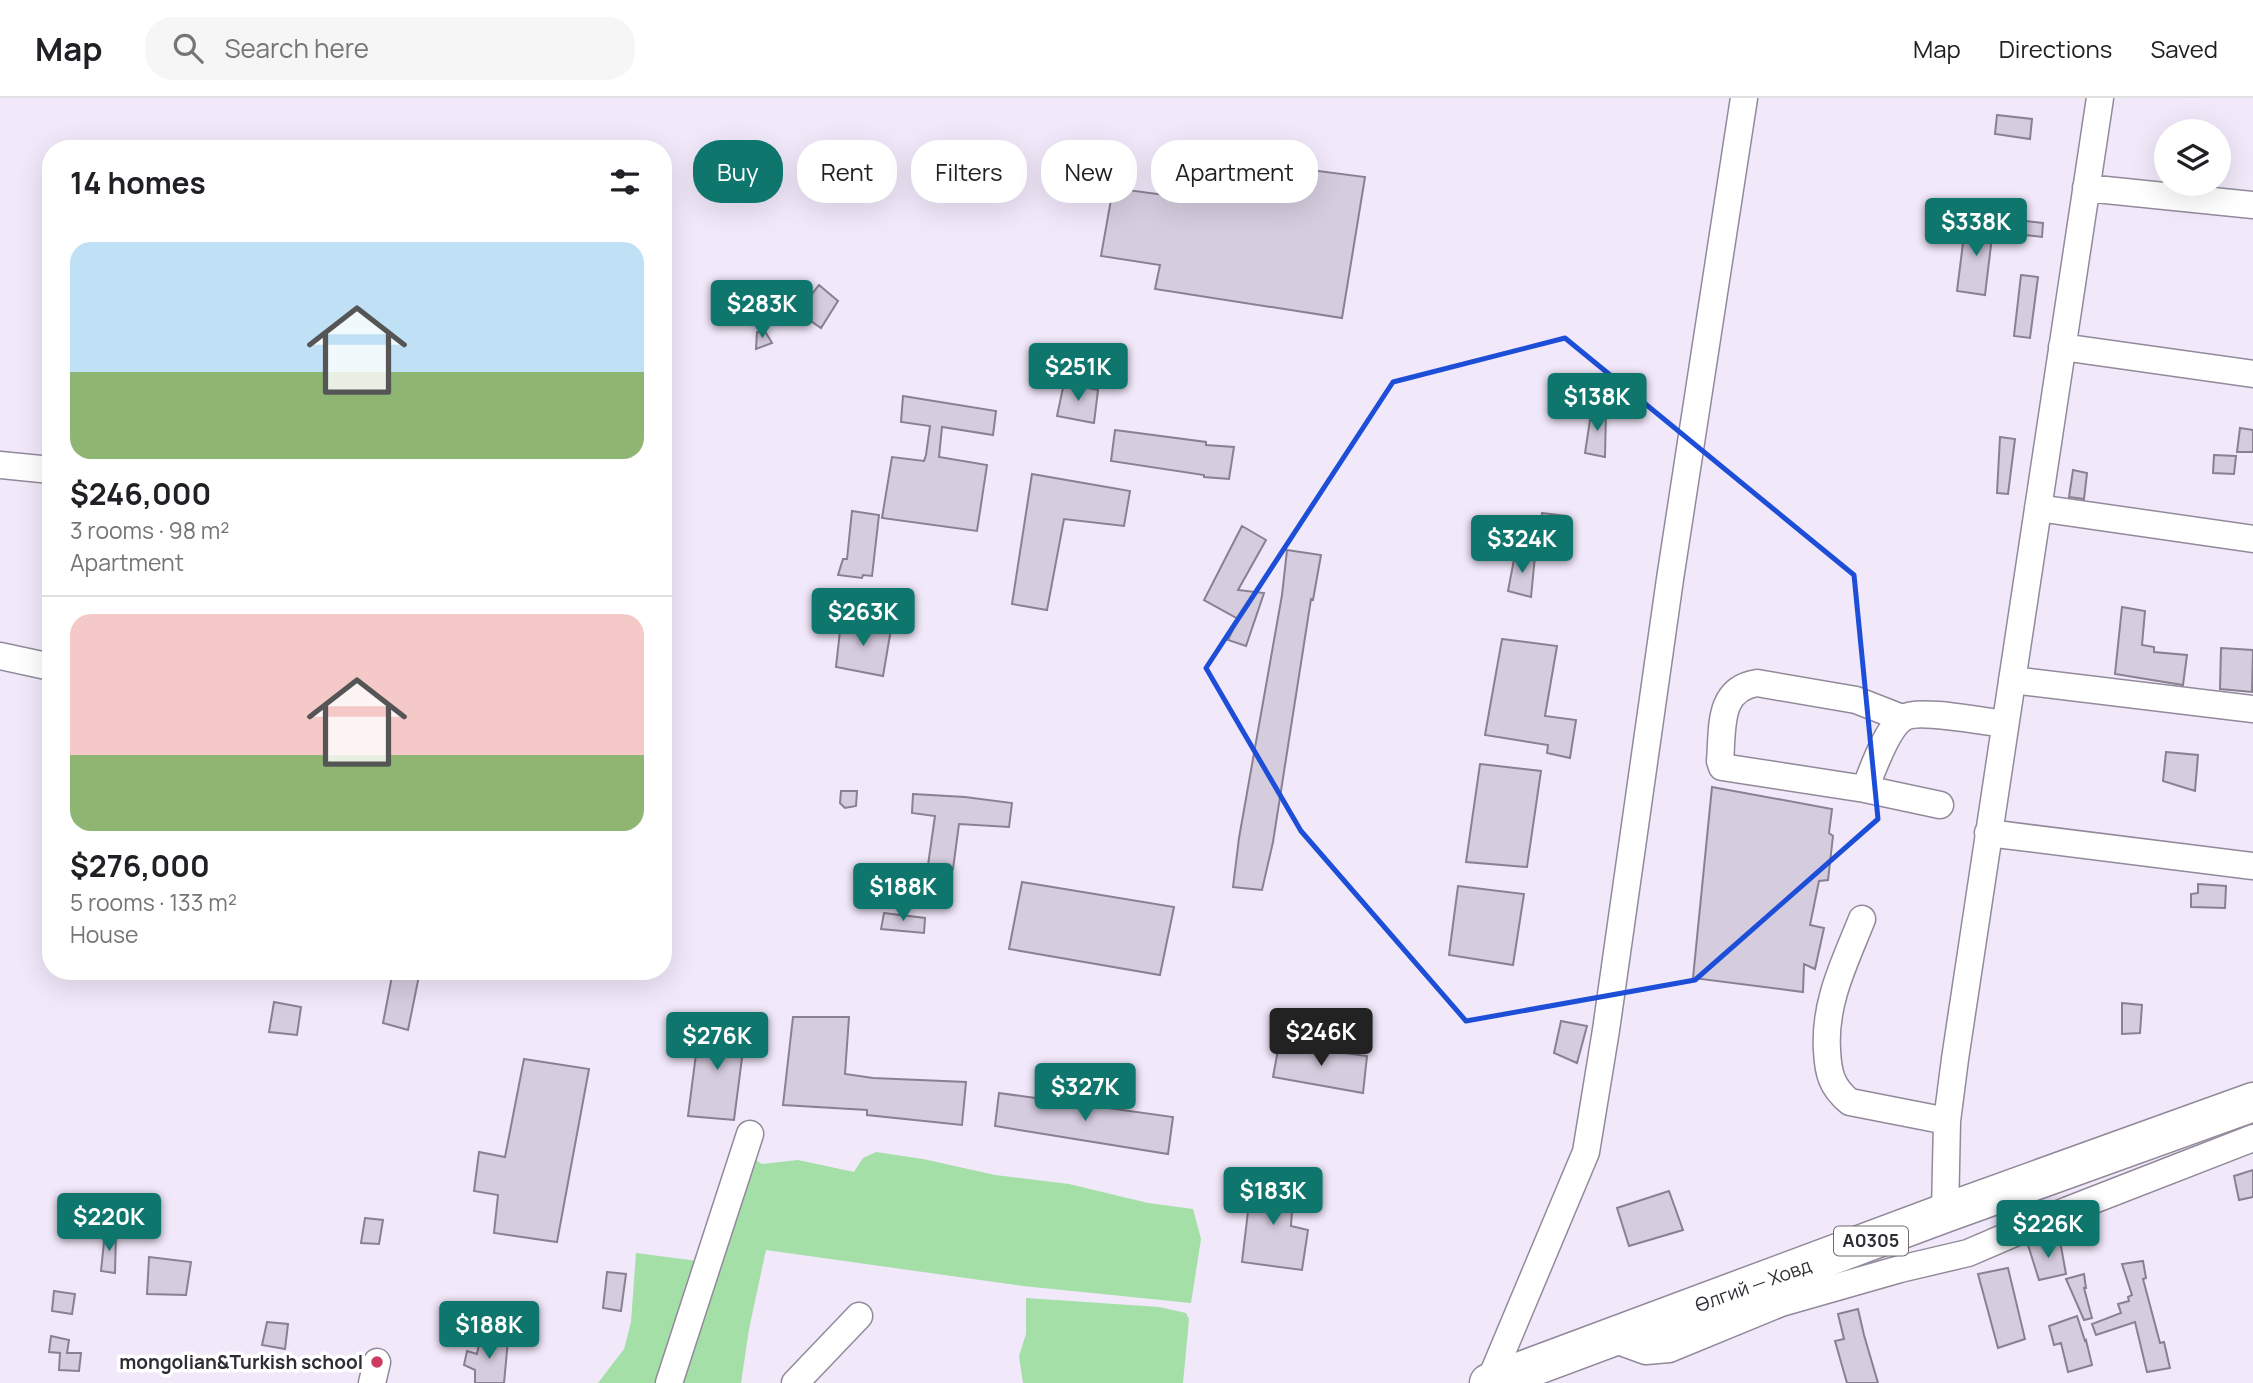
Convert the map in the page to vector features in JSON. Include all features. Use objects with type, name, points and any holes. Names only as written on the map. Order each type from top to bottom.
[{"type":"highway","name":"Өлгий — Ховд","points":[[1489,1383],[1945,1213],[2253,1102]]},
{"type":"street","points":[[1489,1383],[1586,1152],[1744,98]]},
{"type":"street","points":[[1945,1213],[1947,1121],[1987,833],[2100,98]]},
{"type":"street","points":[[2087,188],[2253,205]]},
{"type":"street","points":[[2063,347],[2253,374]]},
{"type":"street","points":[[0,465],[42,469]]},
{"type":"street","points":[[2038,508],[2253,539]]},
{"type":"street","points":[[0,656],[42,665]]},
{"type":"street","points":[[2012,680],[2253,709]]},
{"type":"street","points":[[1902,718],[1856,700],[1757,683],[1743,685],[1732,695],[1725,707],[1720,761],[1722,767],[1865,789],[1940,805]]},
{"type":"street","points":[[1865,789],[1884,743],[1902,718],[1917,713],[2005,724]]},
{"type":"street","points":[[1987,833],[2253,866]]},
{"type":"street","points":[[1862,919],[1828,1008],[1826,1044],[1829,1074],[1833,1084],[1850,1102],[1947,1121]]},
{"type":"street","points":[[668,1383],[750,1134]]},
{"type":"street","points":[[1610,1338],[1646,1350],[1669,1349],[1781,1303],[1900,1269],[1968,1253],[2068,1210],[2253,1138]]},
{"type":"street","points":[[795,1383],[859,1315]]},
{"type":"highlighted area","points":[[1565,338],[1854,575],[1878,819],[1695,980],[1466,1021],[1301,831],[1206,668],[1393,382]]},
{"type":"green space","points":[[876,1152],[995,1175],[1069,1184],[1148,1203],[1193,1209],[1201,1239],[1191,1303],[1023,1286],[766,1250],[749,1329],[741,1383],[680,1383],[722,1263],[732,1221],[754,1159],[762,1164],[798,1160],[854,1172],[863,1158]]},
{"type":"green space","points":[[636,1253],[713,1263],[671,1383],[598,1383],[624,1349],[631,1322]]},
{"type":"green space","points":[[1026,1298],[1159,1307],[1186,1313],[1189,1319],[1183,1383],[1023,1383],[1019,1356],[1026,1334]]},
{"type":"building","points":[[1997,115],[2032,119],[2030,139],[1995,134]]},
{"type":"building","points":[[1318,171],[1365,177],[1342,318],[1155,289],[1160,265],[1101,256],[1110,203],[1137,203],[1137,191],[1151,193],[1151,203],[1318,203]]},
{"type":"building","points":[[1979,218],[1994,220],[1985,295],[1957,291],[1965,227],[1978,229]]},
{"type":"building","points":[[2026,221],[2043,223],[2042,237],[2025,235]]},
{"type":"building","points":[[2021,275],[2038,277],[2030,338],[2014,336]]},
{"type":"building","points":[[819,285],[838,301],[821,328],[798,312]]},
{"type":"building","points":[[757,332],[766,333],[772,343],[756,349]]},
{"type":"building","points":[[1064,383],[1098,390],[1094,423],[1057,416]]},
{"type":"building","points":[[903,396],[996,411],[993,435],[942,427],[939,457],[987,465],[977,531],[882,518],[892,457],[924,461],[926,455],[930,426],[901,422]]},
{"type":"building","points":[[1592,407],[1606,409],[1605,457],[1585,453]]},
{"type":"building","points":[[2240,428],[2253,430],[2253,452],[2237,452]]},
{"type":"building","points":[[1115,430],[1234,447],[1229,479],[1111,461]]},
{"type":"building","points":[[2000,437],[2015,439],[2008,494],[1997,493]]},
{"type":"building","points":[[2214,455],[2236,456],[2234,474],[2213,473]]},
{"type":"building","points":[[2073,470],[2087,473],[2084,499],[2069,497]]},
{"type":"building","points":[[1032,474],[1130,491],[1124,526],[1064,519],[1047,610],[1012,604]]},
{"type":"building","points":[[852,511],[879,515],[872,576],[863,575],[862,578],[838,575],[843,559],[847,559]]},
{"type":"building","points":[[1542,513],[1566,516],[1566,532],[1541,527]]},
{"type":"building","points":[[1242,526],[1266,540],[1238,590],[1264,593],[1246,646],[1228,640],[1238,619],[1204,600]]},
{"type":"building","points":[[1287,550],[1321,555],[1313,600],[1311,599],[1273,842],[1262,890],[1233,887],[1239,838],[1282,595]]},
{"type":"building","points":[[1515,554],[1535,556],[1531,597],[1508,591]]},
{"type":"building","points":[[2122,607],[2145,611],[2142,645],[2154,647],[2154,652],[2187,655],[2183,685],[2115,674]]},
{"type":"building","points":[[841,622],[891,629],[883,676],[836,667]]},
{"type":"building","points":[[1502,639],[1557,646],[1545,716],[1576,720],[1570,758],[1547,753],[1548,745],[1485,735]]},
{"type":"building","points":[[2221,648],[2253,650],[2252,692],[2220,689]]},
{"type":"building","points":[[2166,752],[2198,755],[2195,791],[2163,781]]},
{"type":"building","points":[[1480,764],[1541,771],[1527,867],[1466,862]]},
{"type":"building","points":[[1712,787],[1832,809],[1829,833],[1833,836],[1828,880],[1819,881],[1810,925],[1824,928],[1815,969],[1804,964],[1803,992],[1693,978]]},
{"type":"building","points":[[841,791],[857,791],[856,806],[845,808],[840,803]]},
{"type":"building","points":[[913,794],[1012,803],[1009,827],[959,824],[953,869],[928,865],[935,816],[912,813]]},
{"type":"building","points":[[1022,882],[1174,907],[1160,975],[1009,949]]},
{"type":"building","points":[[2198,884],[2226,886],[2225,908],[2191,907],[2191,894],[2198,893]]},
{"type":"building","points":[[1458,886],[1524,894],[1513,965],[1449,955]]},
{"type":"building","points":[[884,913],[925,918],[924,933],[881,929]]},
{"type":"building","points":[[391,980],[418,980],[408,1030],[383,1023]]},
{"type":"building","points":[[274,1002],[301,1007],[297,1035],[269,1032]]},
{"type":"building","points":[[2122,1003],[2142,1005],[2140,1033],[2122,1034]]},
{"type":"building","points":[[793,1017],[849,1017],[845,1074],[873,1078],[966,1082],[962,1125],[867,1115],[867,1110],[783,1105]]},
{"type":"building","points":[[1561,1021],[1587,1026],[1577,1063],[1554,1053]]},
{"type":"building","points":[[700,1023],[746,1027],[734,1120],[688,1116]]},
{"type":"building","points":[[1279,1044],[1367,1056],[1363,1093],[1273,1077]]},
{"type":"building","points":[[524,1059],[589,1069],[557,1242],[494,1233],[498,1195],[474,1191],[479,1152],[505,1157]]},
{"type":"building","points":[[999,1093],[1173,1117],[1168,1154],[995,1126]]},
{"type":"building","points":[[2253,1170],[2253,1197],[2239,1200],[2234,1176]]},
{"type":"building","points":[[1252,1178],[1294,1183],[1291,1226],[1308,1230],[1302,1270],[1242,1262]]},
{"type":"building","points":[[1669,1191],[1683,1230],[1629,1246],[1617,1208]]},
{"type":"building","points":[[79,1195],[106,1197],[102,1223],[75,1219]]},
{"type":"building","points":[[365,1218],[383,1220],[379,1244],[361,1243]]},
{"type":"building","points":[[105,1232],[116,1232],[115,1273],[101,1271]]},
{"type":"building","points":[[2060,1241],[2066,1274],[2039,1280],[2028,1245]]},
{"type":"building","points":[[149,1257],[191,1262],[186,1295],[147,1294]]},
{"type":"building","points":[[2143,1261],[2146,1278],[2143,1279],[2160,1343],[2164,1342],[2170,1368],[2147,1372],[2135,1322],[2096,1335],[2092,1324],[2121,1313],[2118,1304],[2129,1301],[2128,1297],[2132,1295],[2122,1264]]},
{"type":"building","points":[[2008,1268],[2025,1339],[1998,1348],[1978,1274]]},
{"type":"building","points":[[607,1272],[626,1274],[621,1311],[603,1308]]},
{"type":"building","points":[[2084,1274],[2084,1288],[2092,1318],[2084,1320],[2066,1279]]},
{"type":"building","points":[[54,1291],[75,1294],[72,1314],[52,1311]]},
{"type":"building","points":[[1858,1309],[1878,1383],[1847,1383],[1835,1341],[1844,1339],[1838,1314]]},
{"type":"building","points":[[2077,1316],[2092,1365],[2068,1372],[2061,1343],[2054,1345],[2049,1326]]},
{"type":"building","points":[[267,1322],[288,1324],[285,1349],[262,1345]]},
{"type":"building","points":[[51,1336],[69,1340],[67,1353],[81,1353],[79,1371],[59,1370],[60,1353],[49,1352]]},
{"type":"building","points":[[480,1339],[508,1340],[504,1383],[475,1383],[475,1370],[464,1365],[467,1351],[477,1354]]},
{"type":"place","name":"mongolian&Turkish school","points":[[377,1362]]}]
